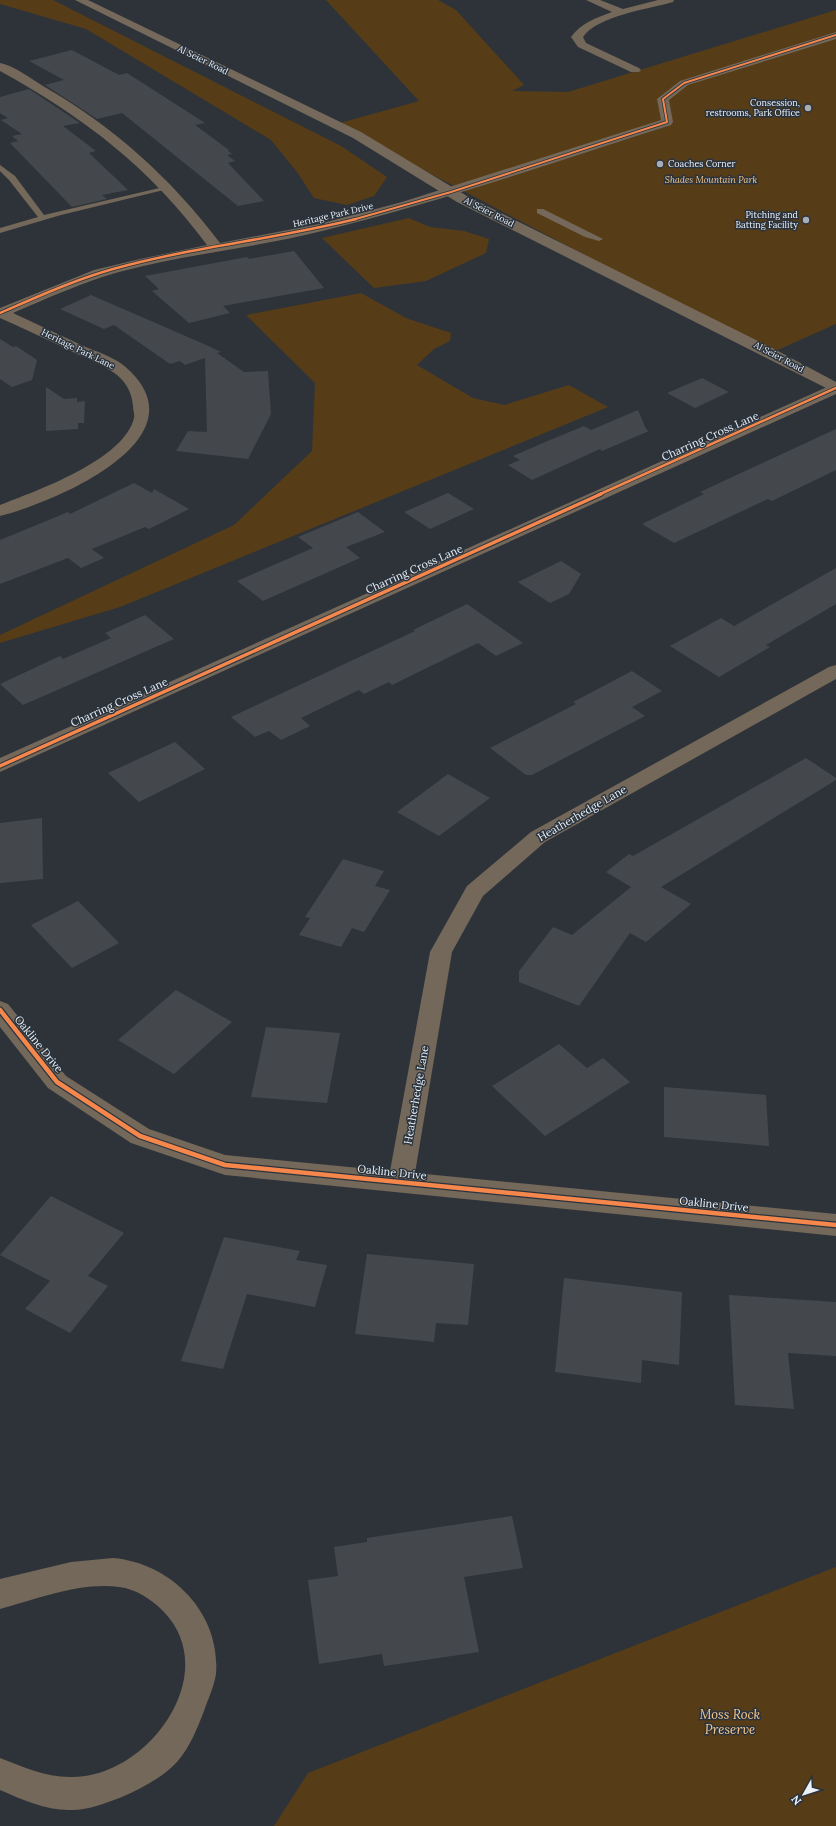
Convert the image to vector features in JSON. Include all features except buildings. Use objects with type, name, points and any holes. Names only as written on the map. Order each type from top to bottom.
[{"type":"street","name":"Al Seier Road","points":[[80,0],[357,135],[450,192],[764,349],[836,388]]},
{"type":"street","points":[[591,0],[623,13]]},
{"type":"street","points":[[635,70],[588,49],[582,45],[577,37],[586,25],[669,0]]},
{"type":"street","name":"Heritage Park Drive","points":[[0,312],[52,290],[112,270],[216,247],[318,228],[450,192],[667,122],[663,99],[684,83],[836,35]]},
{"type":"street","points":[[0,66],[41,88],[109,134],[168,188],[216,247]]},
{"type":"street","points":[[0,76],[13,73]]},
{"type":"street","name":"Heritage Park Lane","points":[[0,312],[112,365],[131,380],[143,405],[142,419],[132,437],[118,453],[99,467],[69,484],[0,511]]},
{"type":"street","name":"Charring Cross Lane","points":[[0,766],[836,388]]},
{"type":"street","name":"Heatherhedge Lane","points":[[401,1182],[441,952],[475,891],[538,837],[836,671]]},
{"type":"street","name":"Oakline Drive","points":[[0,1010],[57,1082],[140,1136],[225,1164],[836,1225]]},
{"type":"street","points":[[0,1594],[84,1574],[114,1572],[146,1579],[171,1596],[189,1618],[198,1644],[200,1672],[194,1695],[184,1721],[173,1742],[152,1763],[125,1780],[97,1789],[73,1794],[32,1787],[0,1774]]},
{"type":"lane","points":[[0,167],[12,178],[42,217]]},
{"type":"lane","points":[[0,231],[42,217],[168,188]]},
{"type":"lane","points":[[540,211],[599,239]]},
{"type":"green space","points":[[0,0],[53,0],[341,146],[387,177],[374,196],[347,205],[314,198],[297,172],[271,140],[86,29],[0,4]]},
{"type":"green space","name":"Shades Mountain Park","points":[[326,0],[438,0],[456,10],[524,85],[512,91],[568,92],[836,10],[836,324],[771,353],[357,135],[340,123],[419,101]]},
{"type":"green space","points":[[409,218],[430,227],[464,231],[489,239],[486,253],[426,281],[374,288],[322,238]]},
{"type":"green space","points":[[361,293],[406,318],[451,333],[450,341],[434,349],[417,365],[473,398],[504,405],[569,385],[608,407],[120,607],[0,643],[0,635],[234,525],[312,451],[315,383],[246,315]]},
{"type":"green space","name":"Moss Rock Preserve","points":[[836,1567],[836,1826],[274,1826],[308,1773]]},
{"type":"cycle path","points":[[0,313],[99,273],[165,257],[319,228],[363,217],[451,192],[667,122],[663,99],[684,83],[836,35]]},
{"type":"cycle path","points":[[0,766],[836,388]]},
{"type":"cycle path","points":[[0,1010],[57,1082],[140,1136],[225,1165],[836,1225]]},
{"type":"place","name":"Consession, restrooms, Park Office","points":[[808,108]]},
{"type":"place","name":"Coaches Corner","points":[[660,164]]},
{"type":"place","name":"Pitching and Batting Facility","points":[[806,220]]}]
